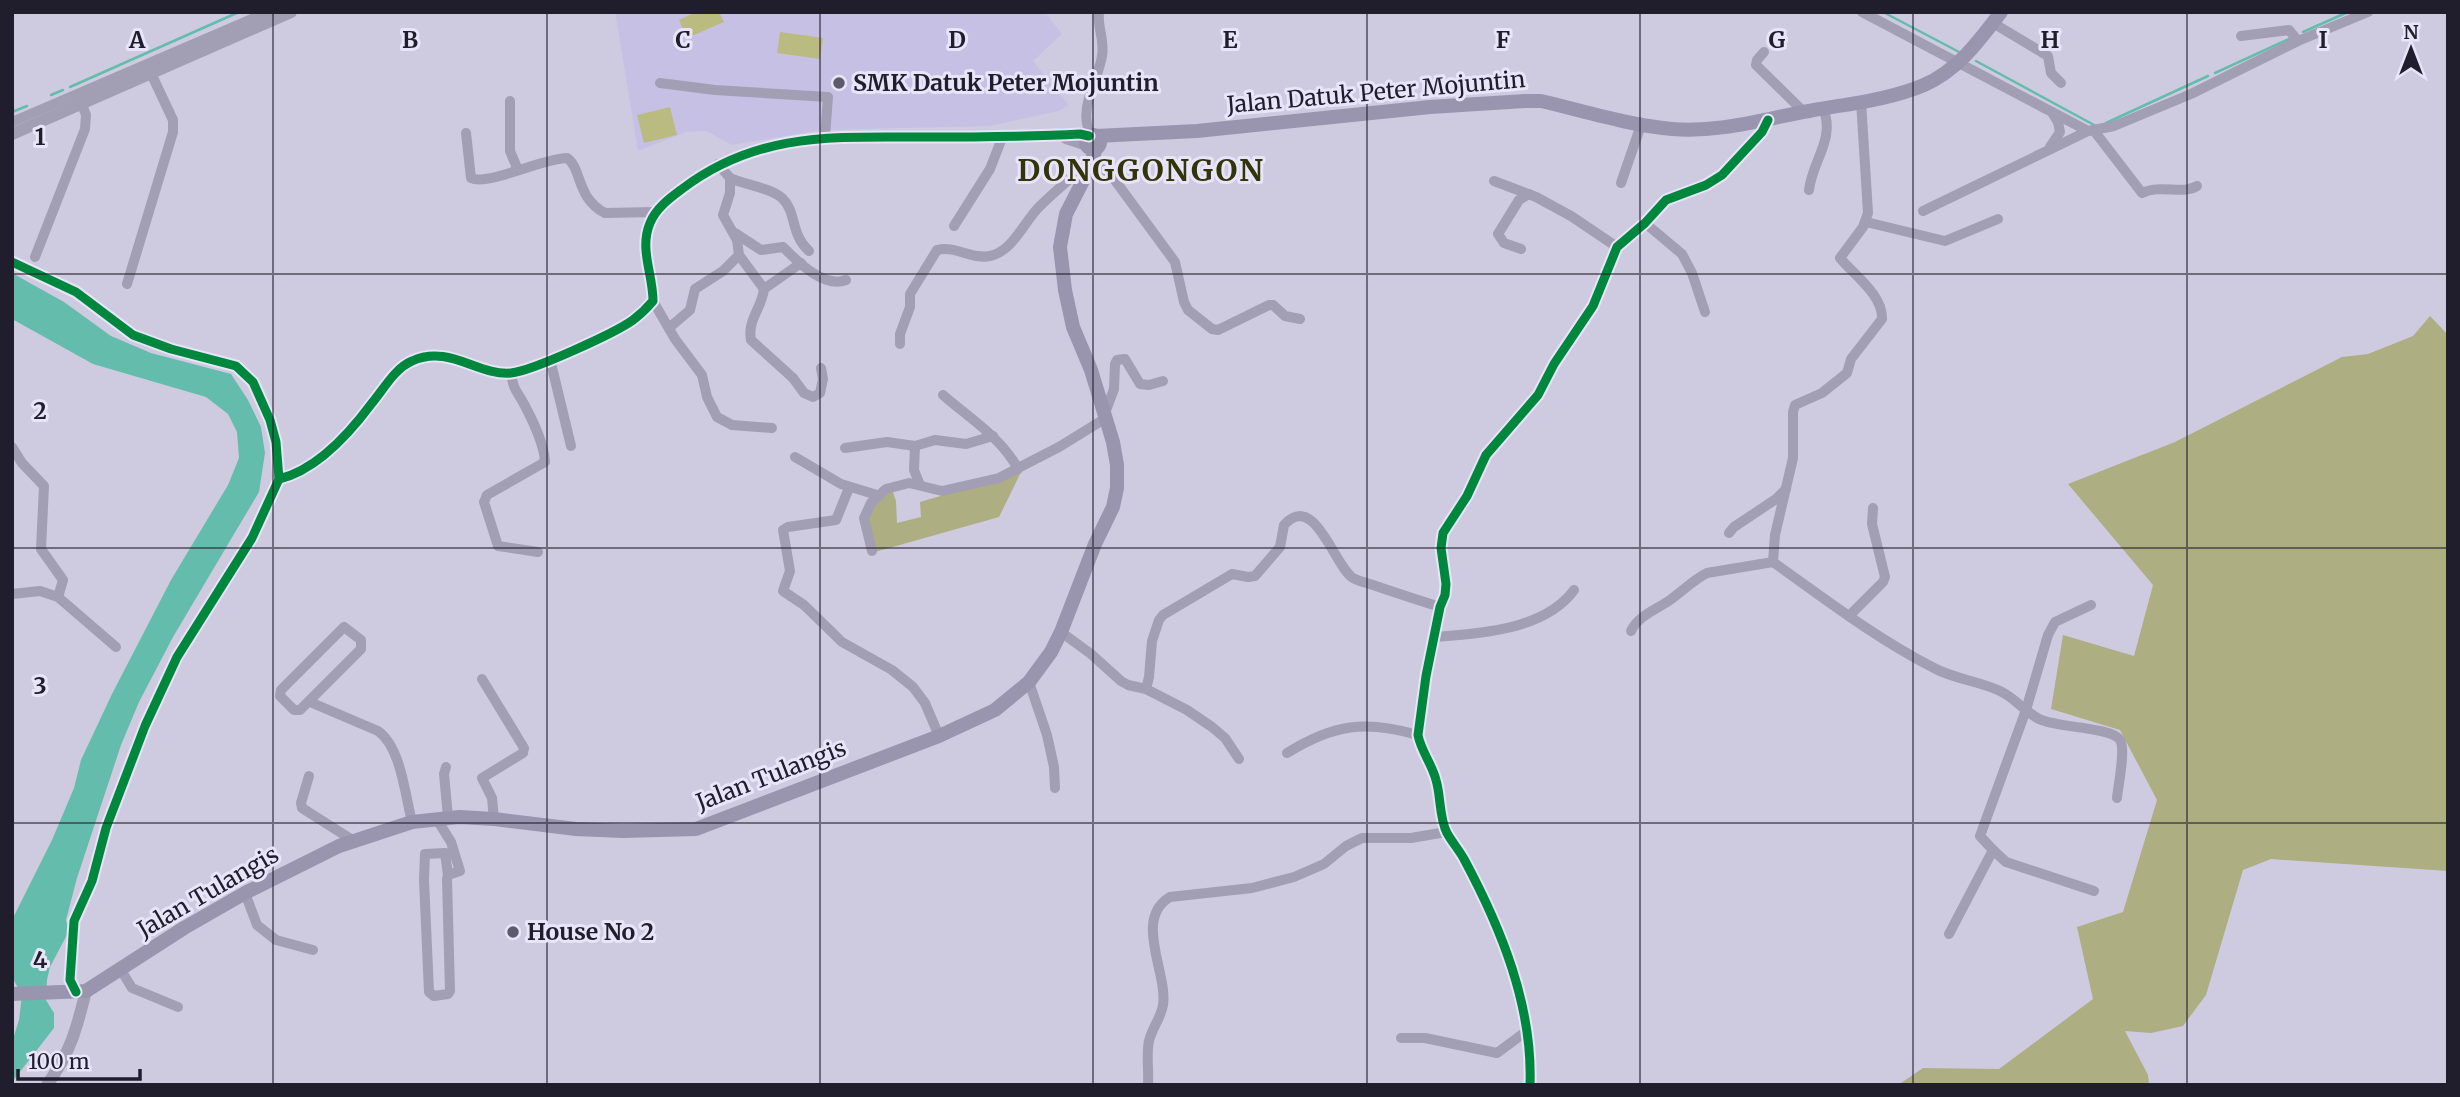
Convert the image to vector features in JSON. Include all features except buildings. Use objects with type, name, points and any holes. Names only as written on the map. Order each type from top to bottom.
[{"type":"main road","name":"Jalan Datuk Peter Mojuntin","points":[[1092,142],[1138,134],[1197,131],[1371,112],[1511,101],[1541,101],[1641,125],[1692,130],[1768,120],[1925,85],[1960,62],[1997,18]]},
{"type":"main road","name":"Jalan Tulangis","points":[[12,994],[81,991],[121,970],[184,928],[246,893],[354,841],[412,822],[445,818],[494,819],[576,829],[696,829],[939,736],[995,710],[1029,682],[1051,652],[1113,507],[1117,465],[1091,370],[1073,327],[1060,247],[1066,214],[1086,168],[1092,142]]},
{"type":"street","points":[[12,122],[79,98],[149,68],[268,12]]},
{"type":"street","points":[[179,55],[292,12]]},
{"type":"street","points":[[1092,142],[1087,128],[1088,103],[1104,46],[1098,22],[1099,12]]},
{"type":"street","points":[[1862,12],[2091,131],[2142,193],[2149,189],[2194,190],[2197,186]]},
{"type":"street","points":[[1923,211],[2048,150],[2191,94],[2298,41],[2368,12]]},
{"type":"street","points":[[1997,18],[2048,56],[2051,73],[2062,83]]},
{"type":"street","points":[[2241,36],[2289,30],[2298,41]]},
{"type":"street","points":[[1764,52],[1756,65],[1804,112]]},
{"type":"street","points":[[127,284],[173,132],[173,120],[149,68]]},
{"type":"street","points":[[660,83],[715,90],[828,97],[825,137]]},
{"type":"street","points":[[12,134],[79,98]]},
{"type":"street","points":[[35,257],[85,129],[86,116],[79,98]]},
{"type":"street","points":[[510,101],[510,151],[518,170]]},
{"type":"street","points":[[1773,562],[1775,535],[1793,458],[1793,412],[1796,404],[1822,393],[1847,373],[1851,359],[1882,319],[1883,311],[1875,298],[1840,258],[1866,222],[1867,194],[1861,101]]},
{"type":"street","points":[[1809,190],[1810,176],[1825,144],[1828,130],[1823,108]]},
{"type":"street","points":[[2048,150],[2060,132],[2058,122],[2051,111]]},
{"type":"street","points":[[1528,1083],[1531,1055],[1528,1030],[1499,934],[1464,859],[1446,832],[1436,779],[1418,735],[1434,636],[1445,595],[1441,548],[1443,533],[1467,496],[1492,447],[1531,406],[1593,306],[1617,247],[1666,200],[1706,185],[1722,175],[1762,132],[1768,120]]},
{"type":"street","points":[[1621,183],[1641,125]]},
{"type":"street","points":[[466,133],[471,177],[481,180],[567,158],[573,163],[582,189],[600,210],[605,213],[655,212],[647,230],[645,244],[655,304],[662,318],[702,375],[707,397],[717,417],[732,425],[772,428]]},
{"type":"street","name":"Jalan Datuk Peter Mojuntin","points":[[655,212],[718,164],[760,149],[825,137],[1002,138],[1059,135],[1092,142]]},
{"type":"street","points":[[954,226],[990,169],[1002,138]]},
{"type":"street","points":[[718,164],[730,178],[781,198],[790,212],[797,236],[809,251]]},
{"type":"street","points":[[900,344],[900,334],[910,307],[911,294],[937,250],[948,249],[977,257],[997,253],[1014,238],[1042,204],[1086,168],[1106,171],[1114,179],[1172,257],[1179,274],[1184,302],[1196,317],[1218,330],[1273,305],[1285,316],[1300,319]]},
{"type":"street","points":[[730,178],[730,193],[723,215],[739,245],[739,255],[764,289],[762,304],[750,325],[751,340],[793,378],[808,396],[813,397],[820,393],[823,379],[821,368]]},
{"type":"street","points":[[1494,181],[1529,194],[1571,216],[1617,247]]},
{"type":"street","points":[[1521,249],[1504,243],[1498,234],[1519,200],[1529,194]]},
{"type":"street","points":[[1866,222],[1945,241],[1998,219]]},
{"type":"street","points":[[1645,223],[1682,254],[1696,282],[1704,312]]},
{"type":"street","points":[[732,231],[758,249],[783,247],[802,263],[836,283],[846,280]]},
{"type":"street","points":[[668,328],[690,310],[695,289],[723,271],[739,255]]},
{"type":"street","points":[[12,262],[76,292],[133,335],[243,370],[253,382],[274,432],[278,479],[252,538],[177,657],[145,726],[106,828],[92,881],[74,921],[70,980],[81,991],[75,1036],[51,1083]]},
{"type":"street","points":[[764,289],[802,263]]},
{"type":"street","points":[[512,380],[552,365],[618,329],[655,304]]},
{"type":"street","points":[[278,479],[297,475],[321,458],[372,404],[400,369],[412,360],[434,356],[458,358],[512,380],[536,431],[545,462],[487,495],[484,502],[498,546],[538,552]]},
{"type":"street","points":[[872,551],[864,517],[877,495],[898,485],[920,485],[942,491],[999,478],[1018,469],[1105,416],[1114,389],[1117,360],[1128,361],[1140,384],[1149,385],[1163,381]]},
{"type":"street","points":[[552,365],[571,446]]},
{"type":"street","points":[[943,395],[1009,451],[1018,469]]},
{"type":"street","points":[[845,447],[887,442],[915,446],[931,440],[966,444],[993,436]]},
{"type":"street","points":[[915,446],[914,470],[920,485]]},
{"type":"street","points":[[12,447],[22,463],[44,486],[40,544],[63,580],[58,597]]},
{"type":"street","points":[[795,457],[849,488],[877,495]]},
{"type":"street","points":[[849,488],[836,520],[783,530],[790,570],[783,591],[804,606],[842,642],[892,670],[913,687],[925,703],[939,736]]},
{"type":"street","points":[[1728,533],[1776,499],[1786,488]]},
{"type":"street","points":[[1849,616],[1885,577],[1871,524],[1873,508]]},
{"type":"street","points":[[1146,689],[1152,641],[1163,615],[1232,574],[1255,576],[1280,547],[1284,525],[1295,517],[1304,516],[1311,521],[1323,534],[1352,578],[1440,607]]},
{"type":"street","points":[[1631,631],[1646,615],[1707,573],[1773,562],[1849,616],[1936,670],[1996,689],[2012,697],[2041,720],[2073,729],[2109,732],[2117,737],[2122,745],[2117,798]]},
{"type":"street","points":[[1434,636],[1479,633],[1539,618],[1560,606],[1574,590]]},
{"type":"street","points":[[12,594],[40,591],[58,597],[116,647]]},
{"type":"street","points":[[2091,606],[2055,622],[2048,635],[2026,710],[1980,835],[2007,862],[2094,891]]},
{"type":"street","points":[[340,628],[348,628],[361,640],[362,649],[310,702],[300,710],[293,710],[279,693],[340,628]]},
{"type":"street","points":[[1061,632],[1121,681],[1146,689],[1187,710],[1212,727],[1225,738],[1239,759]]},
{"type":"street","points":[[482,678],[524,748],[523,753],[482,778],[492,797],[494,819]]},
{"type":"street","points":[[1029,682],[1054,767],[1055,788]]},
{"type":"street","points":[[310,702],[386,736],[395,754],[412,822]]},
{"type":"street","points":[[1287,753],[1312,737],[1348,727],[1380,726],[1418,735]]},
{"type":"street","points":[[446,767],[443,774],[445,818],[460,871],[448,875]]},
{"type":"street","points":[[309,776],[302,808],[354,841]]},
{"type":"street","points":[[445,818],[451,842]]},
{"type":"street","points":[[1148,1085],[1149,1041],[1164,1004],[1154,935],[1155,912],[1159,904],[1170,897],[1252,888],[1294,877],[1324,864],[1346,846],[1362,838],[1411,838],[1446,832]]},
{"type":"street","points":[[1949,934],[1993,850]]},
{"type":"street","points":[[445,853],[448,875],[450,991],[448,994],[435,996],[429,992],[425,854],[445,853]]},
{"type":"street","points":[[246,893],[257,925],[276,940],[313,950]]},
{"type":"street","points":[[121,970],[132,988],[178,1007]]},
{"type":"street","points":[[1401,1038],[1425,1038],[1497,1053],[1528,1030]]},
{"type":"shaded area","name":"SMK Datuk Peter Mojuntin","points":[[615,12],[1045,12],[1062,34],[1033,61],[1069,105],[1059,111],[990,126],[820,130],[732,145],[706,131],[686,132],[638,151]]},
{"type":"shaded area","points":[[696,12],[719,12],[724,22],[687,38],[679,20]]},
{"type":"shaded area","points":[[780,32],[823,38],[820,59],[777,53]]},
{"type":"shaded area","points":[[670,107],[677,135],[644,143],[637,115]]},
{"type":"shaded area","points":[[12,273],[64,302],[111,336],[151,353],[231,374],[261,427],[265,453],[259,492],[173,637],[139,702],[121,745],[77,878],[66,920],[69,931],[50,967],[46,1000],[54,1013],[54,1028],[12,1082],[12,1042],[19,1020],[22,995],[12,977],[12,920],[52,840],[74,788],[81,760],[112,694],[171,580],[228,485],[239,458],[237,432],[228,414],[206,397],[93,364],[12,319]]},
{"type":"shaded area","points":[[2430,316],[2448,335],[2448,871],[2271,859],[2243,870],[2206,995],[2183,1026],[2151,1033],[2125,1031],[2148,1075],[2149,1085],[1898,1085],[1923,1068],[1999,1069],[2093,999],[2077,927],[2123,912],[2157,800],[2120,730],[2051,709],[2063,635],[2134,656],[2153,585],[2068,484],[2175,442],[2342,357],[2368,354],[2413,336]]},
{"type":"shaded area","points":[[1021,472],[999,517],[875,552],[865,518],[872,506],[892,489],[896,501],[897,523],[921,517],[920,502]]},
{"type":"waterway","points":[[70,87],[239,12]]},
{"type":"waterway","points":[[1883,12],[1961,53]]},
{"type":"waterway","points":[[2303,32],[2348,12]]},
{"type":"waterway","points":[[2215,73],[2291,38]]},
{"type":"waterway","points":[[1976,61],[2096,126]]},
{"type":"waterway","points":[[2106,123],[2208,76]]},
{"type":"waterway","points":[[51,95],[63,90]]},
{"type":"waterway","points":[[12,112],[27,106]]},
{"type":"cycle path","points":[[1530,1085],[1526,1026],[1512,968],[1478,885],[1444,827],[1436,780],[1418,735],[1426,676],[1440,607],[1445,595],[1441,548],[1443,533],[1467,496],[1486,455],[1538,395],[1554,364],[1593,306],[1617,247],[1666,200],[1706,185],[1722,175],[1762,132],[1768,120]]},
{"type":"cycle path","points":[[279,479],[306,468],[331,449],[353,427],[395,374],[412,361],[438,356],[499,373],[522,371],[573,351],[633,320],[653,301],[646,242],[650,223],[656,213],[682,189],[710,170],[738,157],[767,147],[826,138],[1089,136]]},
{"type":"cycle path","points":[[12,262],[76,292],[133,335],[171,349],[236,366],[253,382],[270,420],[276,442],[279,479],[252,538],[177,657],[145,726],[106,828],[92,881],[74,921],[70,980],[76,992]]},
{"type":"place","name":"SMK Datuk Peter Mojuntin","points":[[839,83]]},
{"type":"place","name":"House No 2","points":[[513,932]]},
{"type":"district","name":"DONGGONGON","points":[[1141,171]]}]
